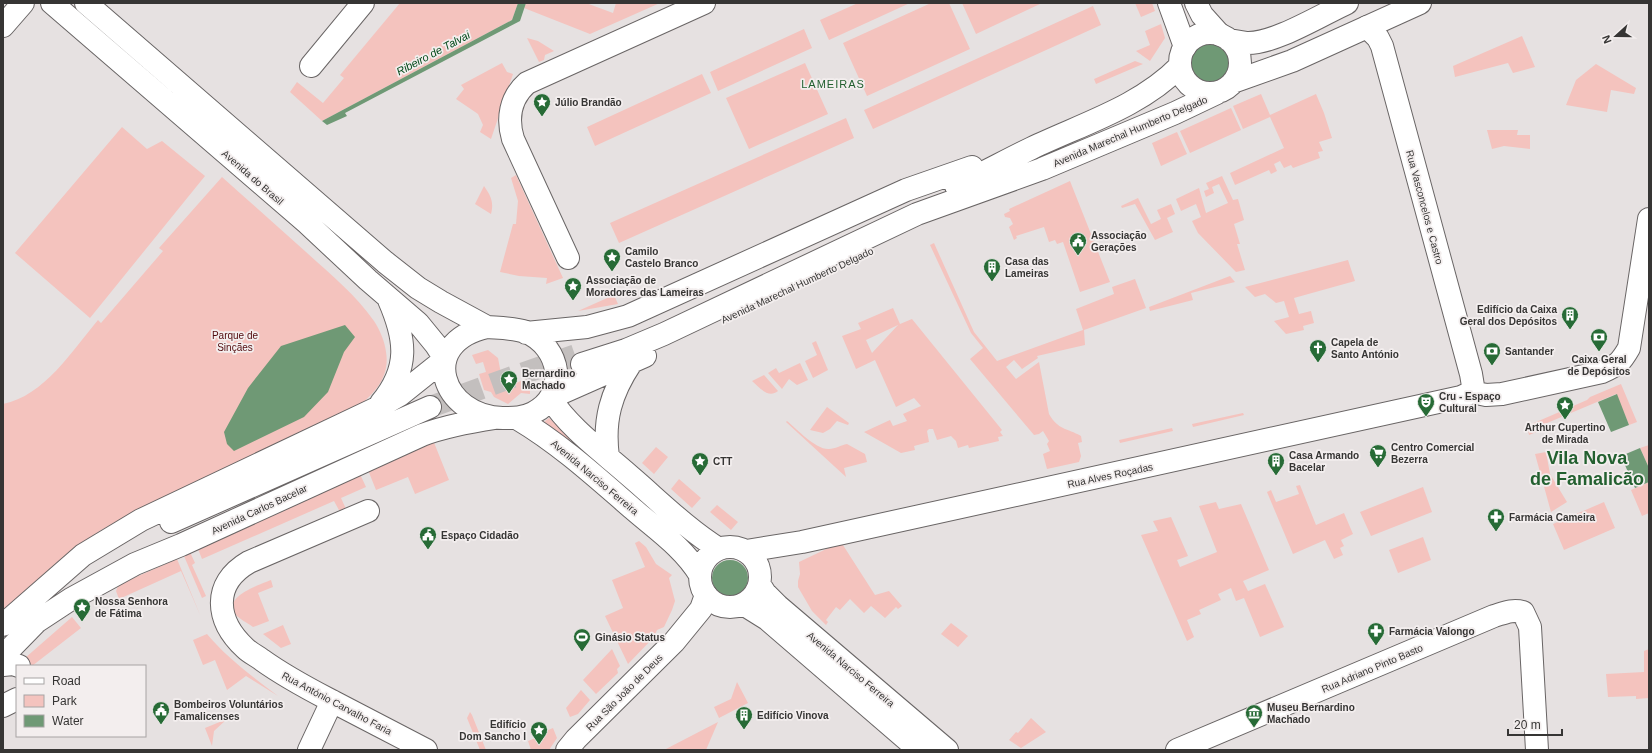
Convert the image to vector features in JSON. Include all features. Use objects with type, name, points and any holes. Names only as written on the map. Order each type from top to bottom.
[{"type":"main road","points":[[3,26],[23,3]]},
{"type":"main road","name":"Avenida do Brasil","points":[[52,3],[307,224],[418,323],[436,345],[445,359]]},
{"type":"main road","points":[[86,3],[384,262],[418,288],[487,327]]},
{"type":"main road","points":[[311,66],[363,3]]},
{"type":"main road","points":[[568,258],[513,139],[510,129],[511,109],[519,90],[527,83],[704,3]]},
{"type":"main road","points":[[1169,3],[1182,56],[1183,76],[1189,85],[1197,91],[1207,93],[1225,87],[1238,74],[1240,65],[1239,55],[1235,46],[1202,15],[1196,3]]},
{"type":"main road","points":[[1182,56],[1192,39],[1201,34],[1211,33],[1248,43],[1264,41],[1346,3]]},
{"type":"main road","name":"Avenida Marechal Humberto Delgado","points":[[550,398],[631,363],[1042,169],[1176,113],[1225,87],[1292,60],[1420,3]]},
{"type":"main road","name":"Rua Vasconcelos e Castro","points":[[1367,27],[1378,38],[1382,46],[1471,374],[1473,386],[1472,392]]},
{"type":"main road","name":"Avenida Marechal Humberto Delgado","points":[[1042,169],[917,214],[664,334],[626,350],[581,359],[660,324],[973,178],[1032,148],[1100,118],[1160,84],[1182,56]]},
{"type":"main road","name":"Avenida Marechal Humberto Delgado","points":[[526,332],[587,327],[628,316],[906,190],[1032,148]]},
{"type":"main road","points":[[1472,392],[1486,395],[1502,394],[1602,372],[1614,367],[1622,361],[1629,348],[1649,219]]},
{"type":"main road","points":[[377,408],[391,392],[401,368],[403,350],[402,333],[389,298]]},
{"type":"main road","points":[[487,327],[508,328],[526,332],[548,349],[554,360],[557,373],[555,386],[550,398],[539,409],[518,419],[495,418],[472,411],[462,404],[447,384],[444,371],[445,359],[449,350],[456,341],[466,334],[487,327]]},
{"type":"main road","name":"Avenida Carlos Bacelar","points":[[3,625],[33,597],[83,555],[141,520],[377,408],[400,395],[445,359]]},
{"type":"main road","points":[[608,457],[606,430],[607,416],[620,380],[631,363]]},
{"type":"main road","name":"Rua Alves Roçadas","points":[[746,551],[802,542],[1247,445],[1460,397],[1472,392]]},
{"type":"main road","points":[[550,398],[566,419],[608,457],[687,526],[719,549]]},
{"type":"main road","name":"Avenida Carlos Bacelar","points":[[3,656],[65,595],[95,574],[125,556],[432,413],[119,545],[33,597]]},
{"type":"main road","name":"Avenida Carlos Bacelar","points":[[34,624],[71,599],[135,564],[188,542],[422,435],[440,428],[466,422],[495,418]]},
{"type":"main road","name":"Avenida Narciso Ferreira","points":[[518,419],[543,434],[567,452],[673,543],[693,564],[703,585]]},
{"type":"main road","name":"Rua António Carvalho Faria","points":[[368,512],[249,562],[236,570],[223,592],[222,605],[224,618],[236,638],[246,649],[298,684],[426,750]]},
{"type":"main road","points":[[733,547],[746,551],[754,558],[760,575],[760,584],[751,600],[743,604],[727,607],[715,603],[703,585],[703,564],[709,555],[719,549],[733,547]]},
{"type":"main road","name":"Avenida Narciso Ferreira","points":[[760,584],[765,594],[778,606],[947,750]]},
{"type":"main road","name":"Rua São João de Deus","points":[[567,750],[576,739],[674,642],[701,609],[703,585]]},
{"type":"main road","name":"Avenida Narciso Ferreira","points":[[743,604],[767,619],[919,750]]},
{"type":"main road","name":"Rua Adriano Pinto Basto","points":[[1177,750],[1509,611],[1523,612],[1530,626],[1537,750]]},
{"type":"main road","points":[[3,665],[16,665]]},
{"type":"main road","points":[[3,706],[16,700]]},
{"type":"main road","points":[[309,750],[332,701]]},
{"type":"green space","points":[[400,3],[518,3],[512,20],[322,121],[290,92],[297,82],[323,103],[344,78],[340,75]]},
{"type":"green space","points":[[526,3],[586,3],[613,13],[616,3],[660,3],[590,34],[524,8]]},
{"type":"green space","points":[[858,3],[910,3],[829,40],[820,20]]},
{"type":"green space","points":[[931,3],[949,3],[970,49],[867,96],[843,43]]},
{"type":"green space","points":[[962,3],[1039,3],[1040,4],[976,34]]},
{"type":"green space","points":[[1135,3],[1152,3],[1155,11],[1141,17]]},
{"type":"green space","points":[[1093,6],[1101,25],[873,129],[864,110]]},
{"type":"green space","points":[[1161,24],[1165,38],[1150,61],[1136,51],[1150,45],[1145,31]]},
{"type":"green space","points":[[804,29],[812,48],[718,91],[710,72]]},
{"type":"green space","points":[[1522,36],[1535,67],[1513,73],[1508,63],[1455,77],[1453,66]]},
{"type":"green space","points":[[527,38],[538,41],[554,51],[545,55],[544,60],[539,62]]},
{"type":"green space","points":[[1135,61],[1143,64],[1096,84],[1094,79]]},
{"type":"green space","points":[[502,63],[507,72],[513,74],[491,139],[480,132],[483,125],[478,114],[456,99],[464,89],[461,85]]},
{"type":"green space","points":[[805,63],[828,114],[749,149],[726,98]]},
{"type":"green space","points":[[1596,64],[1636,88],[1634,94],[1611,90],[1607,112],[1566,105],[1576,80]]},
{"type":"green space","points":[[702,74],[711,93],[595,146],[587,127]]},
{"type":"green space","points":[[1261,94],[1270,115],[1316,94],[1332,138],[1319,142],[1323,151],[1318,152],[1320,158],[1293,168],[1291,165],[1284,168],[1280,161],[1274,164],[1277,171],[1271,174],[1269,170],[1235,185],[1230,173],[1284,148],[1270,117],[1243,129],[1233,106]]},
{"type":"green space","points":[[1231,108],[1241,130],[1190,153],[1180,131]]},
{"type":"green space","points":[[846,118],[854,138],[619,243],[610,223]]},
{"type":"green space","points":[[122,127],[147,149],[162,141],[205,176],[90,318],[15,253]]},
{"type":"green space","points":[[1487,130],[1518,130],[1517,135],[1530,135],[1530,149],[1504,146],[1492,149]]},
{"type":"green space","points":[[1177,132],[1187,154],[1161,166],[1152,143]]},
{"type":"green space","points":[[516,175],[563,278],[546,284],[547,278],[519,276],[500,272],[513,224],[516,224],[518,201],[511,178]]},
{"type":"green space","points":[[1222,176],[1233,200],[1238,199],[1244,220],[1234,224],[1240,244],[1237,244],[1245,270],[1236,272],[1198,233],[1192,221],[1201,217],[1196,204],[1181,211],[1176,199],[1199,188],[1206,213],[1228,203],[1219,184],[1212,187],[1214,193],[1206,197],[1204,191],[1209,189],[1206,183]]},
{"type":"green space","name":"Parque de Sinçães","points":[[222,177],[333,276],[367,311],[378,328],[383,340],[387,361],[384,376],[371,395],[359,406],[141,509],[101,530],[63,557],[3,611],[3,404],[18,399],[31,392],[56,371],[98,320],[101,323],[163,251],[159,248]]},
{"type":"green space","points":[[1070,181],[1110,282],[1080,292],[1063,242],[1057,244],[1055,240],[1049,242],[1044,227],[1016,236],[1017,238],[1014,240],[1009,227],[1013,224],[1010,218],[1005,217],[1004,214],[1010,211],[1009,209]]},
{"type":"green space","points":[[484,186],[491,199],[491,214],[475,204]]},
{"type":"green space","points":[[1138,198],[1151,224],[1161,219],[1157,210],[1171,204],[1175,214],[1167,218],[1173,232],[1155,240],[1135,204],[1122,208],[1121,206]]},
{"type":"green space","points":[[934,243],[974,332],[997,361],[1083,330],[1076,309],[1114,294],[1112,287],[1135,279],[1146,308],[1084,330],[1085,345],[1037,356],[1038,358],[1022,369],[1014,360],[1006,367],[1016,379],[1039,362],[1049,414],[1059,426],[1081,436],[1082,442],[1078,443],[1081,456],[1079,462],[1047,469],[1043,454],[1050,451],[1047,444],[1049,441],[1043,431],[1034,435],[970,359],[983,348],[971,333],[930,245]]},
{"type":"green space","points":[[1348,260],[1355,281],[1294,298],[1299,314],[1311,311],[1314,323],[1303,326],[1304,330],[1286,334],[1274,321],[1289,317],[1284,301],[1276,303],[1265,294],[1255,297],[1245,287]]},
{"type":"green space","points":[[1230,276],[1235,282],[1191,293],[1193,300],[1150,311],[1149,307]]},
{"type":"green space","points":[[614,295],[618,304],[578,311]]},
{"type":"green space","points":[[893,308],[900,324],[912,319],[1002,430],[1000,432],[1003,436],[998,437],[999,441],[969,448],[968,445],[958,448],[956,441],[951,436],[937,440],[933,429],[929,429],[927,431],[929,442],[914,446],[915,450],[901,453],[864,432],[890,420],[893,426],[907,421],[903,414],[921,406],[914,398],[896,407],[875,360],[856,369],[842,336],[861,329],[858,323]],"holes":[[[898,325],[872,353],[866,340]]]},
{"type":"green space","points":[[816,341],[828,370],[813,378],[805,361],[817,355],[812,343]]},
{"type":"green space","points":[[488,350],[498,358],[502,379],[516,383],[525,379],[530,382],[530,394],[521,393],[508,404],[494,397],[491,392],[484,390],[479,374],[486,372],[483,362],[476,364],[472,355]]},
{"type":"green space","points":[[800,363],[808,380],[797,385],[789,379],[782,389],[768,373],[776,368],[779,373]]},
{"type":"green space","points":[[764,375],[778,391],[771,394],[767,393],[752,381]]},
{"type":"green space","points":[[1621,384],[1637,422],[1629,425],[1616,394],[1540,426],[1541,430],[1529,435],[1527,426]]},
{"type":"green space","points":[[827,407],[849,423],[848,425],[837,421],[830,429],[823,433],[810,430]]},
{"type":"green space","points":[[1243,413],[1244,415],[1193,427],[1192,424]]},
{"type":"green space","points":[[549,418],[571,438],[566,443],[545,424],[544,422]]},
{"type":"green space","points":[[787,421],[818,446],[829,449],[847,444],[865,454],[867,462],[844,468],[846,477],[786,422]]},
{"type":"green space","points":[[1172,428],[1173,431],[1120,443],[1119,440]]},
{"type":"green space","points":[[433,440],[449,480],[415,494],[408,477],[376,490],[368,470]]},
{"type":"green space","points":[[1649,445],[1649,468],[1640,448]]},
{"type":"green space","points":[[656,447],[668,457],[654,474],[642,463]]},
{"type":"green space","points":[[1546,452],[1550,474],[1567,502],[1551,512],[1535,454]]},
{"type":"green space","points":[[360,474],[366,487],[341,498],[346,509],[340,512],[334,501],[202,559],[198,549]]},
{"type":"green space","points":[[679,479],[701,498],[692,508],[671,489]]},
{"type":"green space","points":[[1649,482],[1649,513],[1642,516],[1631,490]]},
{"type":"green space","points":[[1300,485],[1316,525],[1344,513],[1353,534],[1341,540],[1344,546],[1340,548],[1343,555],[1334,559],[1325,540],[1293,554],[1267,492],[1271,490],[1276,502],[1299,494],[1296,486]]},
{"type":"green space","points":[[1423,487],[1432,512],[1371,536],[1360,512]]},
{"type":"green space","points":[[1216,502],[1219,509],[1241,504],[1269,570],[1243,581],[1248,591],[1265,584],[1284,627],[1260,637],[1244,598],[1236,601],[1231,588],[1218,594],[1221,600],[1199,610],[1201,614],[1187,620],[1194,637],[1187,641],[1141,535],[1158,531],[1153,521],[1171,517],[1188,556],[1177,560],[1180,567],[1217,552],[1199,506]]},
{"type":"green space","points":[[1604,502],[1615,528],[1564,550],[1553,524]]},
{"type":"green space","points":[[717,505],[738,522],[731,530],[710,512]]},
{"type":"green space","points":[[1423,537],[1431,560],[1398,573],[1389,550]]},
{"type":"green space","points":[[639,541],[646,547],[656,564],[672,575],[669,578],[675,601],[664,627],[657,630],[654,637],[628,664],[605,616],[623,608],[612,580],[645,567],[635,543]]},
{"type":"green space","points":[[841,542],[875,595],[889,591],[902,606],[898,609],[896,607],[885,618],[871,606],[864,613],[850,599],[840,610],[836,607],[826,620],[828,622],[826,625],[812,611],[798,587],[800,574],[799,562]]},
{"type":"green space","points":[[190,552],[195,563],[192,565],[206,596],[202,598],[184,556]]},
{"type":"green space","points":[[177,559],[201,617],[181,571],[119,599],[116,591],[118,586]]},
{"type":"green space","points":[[271,580],[273,587],[258,593],[269,621],[253,627],[235,614],[232,608],[234,602],[244,592]]},
{"type":"green space","points":[[72,617],[81,628],[33,665],[31,665],[25,658]]},
{"type":"green space","points":[[951,623],[968,636],[958,647],[941,634]]},
{"type":"green space","points":[[283,625],[291,644],[281,648],[263,634]]},
{"type":"green space","points":[[207,634],[232,659],[278,696],[246,676],[227,690],[215,660],[203,665],[193,640]]},
{"type":"green space","points":[[612,649],[620,666],[617,669],[618,673],[596,694],[583,680]]},
{"type":"green space","points":[[1649,649],[1649,698],[1636,699],[1636,696],[1608,697],[1606,674],[1644,672],[1644,651]]},
{"type":"green space","points":[[737,682],[748,703],[719,718],[714,707],[731,699]]},
{"type":"green space","points":[[581,690],[590,700],[578,714],[570,717],[566,708]]},
{"type":"green space","points":[[470,712],[486,750],[480,750],[467,718]]},
{"type":"green space","points":[[1031,718],[1046,732],[1021,748],[1009,740],[1016,732],[1018,733]]},
{"type":"green space","points":[[227,719],[214,731],[212,746],[205,728]]},
{"type":"green space","points":[[718,722],[706,750],[664,750]]},
{"type":"green space","points":[[553,728],[557,738],[549,750],[531,750],[528,741]]},
{"type":"water","points":[[518,3],[526,3],[520,21],[345,113],[347,116],[327,125],[322,121],[512,20]]},
{"type":"water","points":[[1206,44],[1214,44],[1224,49],[1228,56],[1228,70],[1224,77],[1214,82],[1206,82],[1196,77],[1194,74],[1191,67],[1191,59],[1196,49],[1199,47]]},
{"type":"water","points":[[345,325],[355,337],[344,352],[328,392],[304,417],[234,451],[227,444],[224,432],[248,388],[281,346]]},
{"type":"water","points":[[1617,394],[1629,425],[1611,432],[1598,402]]},
{"type":"water","points":[[1640,448],[1649,468],[1649,482],[1635,488],[1621,456]]},
{"type":"water","points":[[730,560],[740,563],[745,568],[748,578],[745,588],[740,593],[730,596],[720,593],[715,588],[712,578],[715,568],[720,563]]},
{"type":"tunnel","points":[[430,407],[579,354]]},
{"type":"place","name":"Júlio Brandão","points":[[542,117]]},
{"type":"place","name":"Associação Gerações","points":[[1078,256]]},
{"type":"place","name":"Camilo Castelo Branco","points":[[612,272]]},
{"type":"place","name":"Casa das Lameiras","points":[[992,282]]},
{"type":"place","name":"Associação de Moradores das Lameiras","points":[[573,301]]},
{"type":"place","name":"Edifício da Caixa Geral dos Depósitos","points":[[1570,330]]},
{"type":"place","name":"Caixa Geral de Depósitos","points":[[1599,352]]},
{"type":"place","name":"Capela de Santo António","points":[[1318,363]]},
{"type":"place","name":"Santander","points":[[1492,366]]},
{"type":"place","name":"Bernardino Machado","points":[[509,394]]},
{"type":"place","name":"Cru - Espaço Cultural","points":[[1426,417]]},
{"type":"place","name":"Arthur Cupertino de Mirada","points":[[1565,420]]},
{"type":"place","name":"Centro Comercial Bezerra","points":[[1378,468]]},
{"type":"place","name":"CTT","points":[[700,476]]},
{"type":"place","name":"Casa Armando Bacelar","points":[[1276,476]]},
{"type":"place","name":"Farmácia Cameira","points":[[1496,532]]},
{"type":"place","name":"Espaço Cidadão","points":[[428,550]]},
{"type":"place","name":"Nossa Senhora de Fátima","points":[[82,622]]},
{"type":"place","name":"Farmácia Valongo","points":[[1376,646]]},
{"type":"place","name":"Ginásio Status","points":[[582,652]]},
{"type":"place","name":"Bombeiros Voluntários Famalicenses","points":[[161,725]]},
{"type":"place","name":"Museu Bernardino Machado","points":[[1254,728]]},
{"type":"place","name":"Edifício Vinova","points":[[744,730]]},
{"type":"place","name":"Edifício Dom Sancho I","points":[[539,745]]},
{"type":"district","name":"LAMEIRAS","points":[[833,84]]},
{"type":"district","name":"Vila Nova de Famalicão","points":[[1587,468]]},
{"type":"water label","name":"Ribeiro de Talvai","points":[[433,53]]}]
